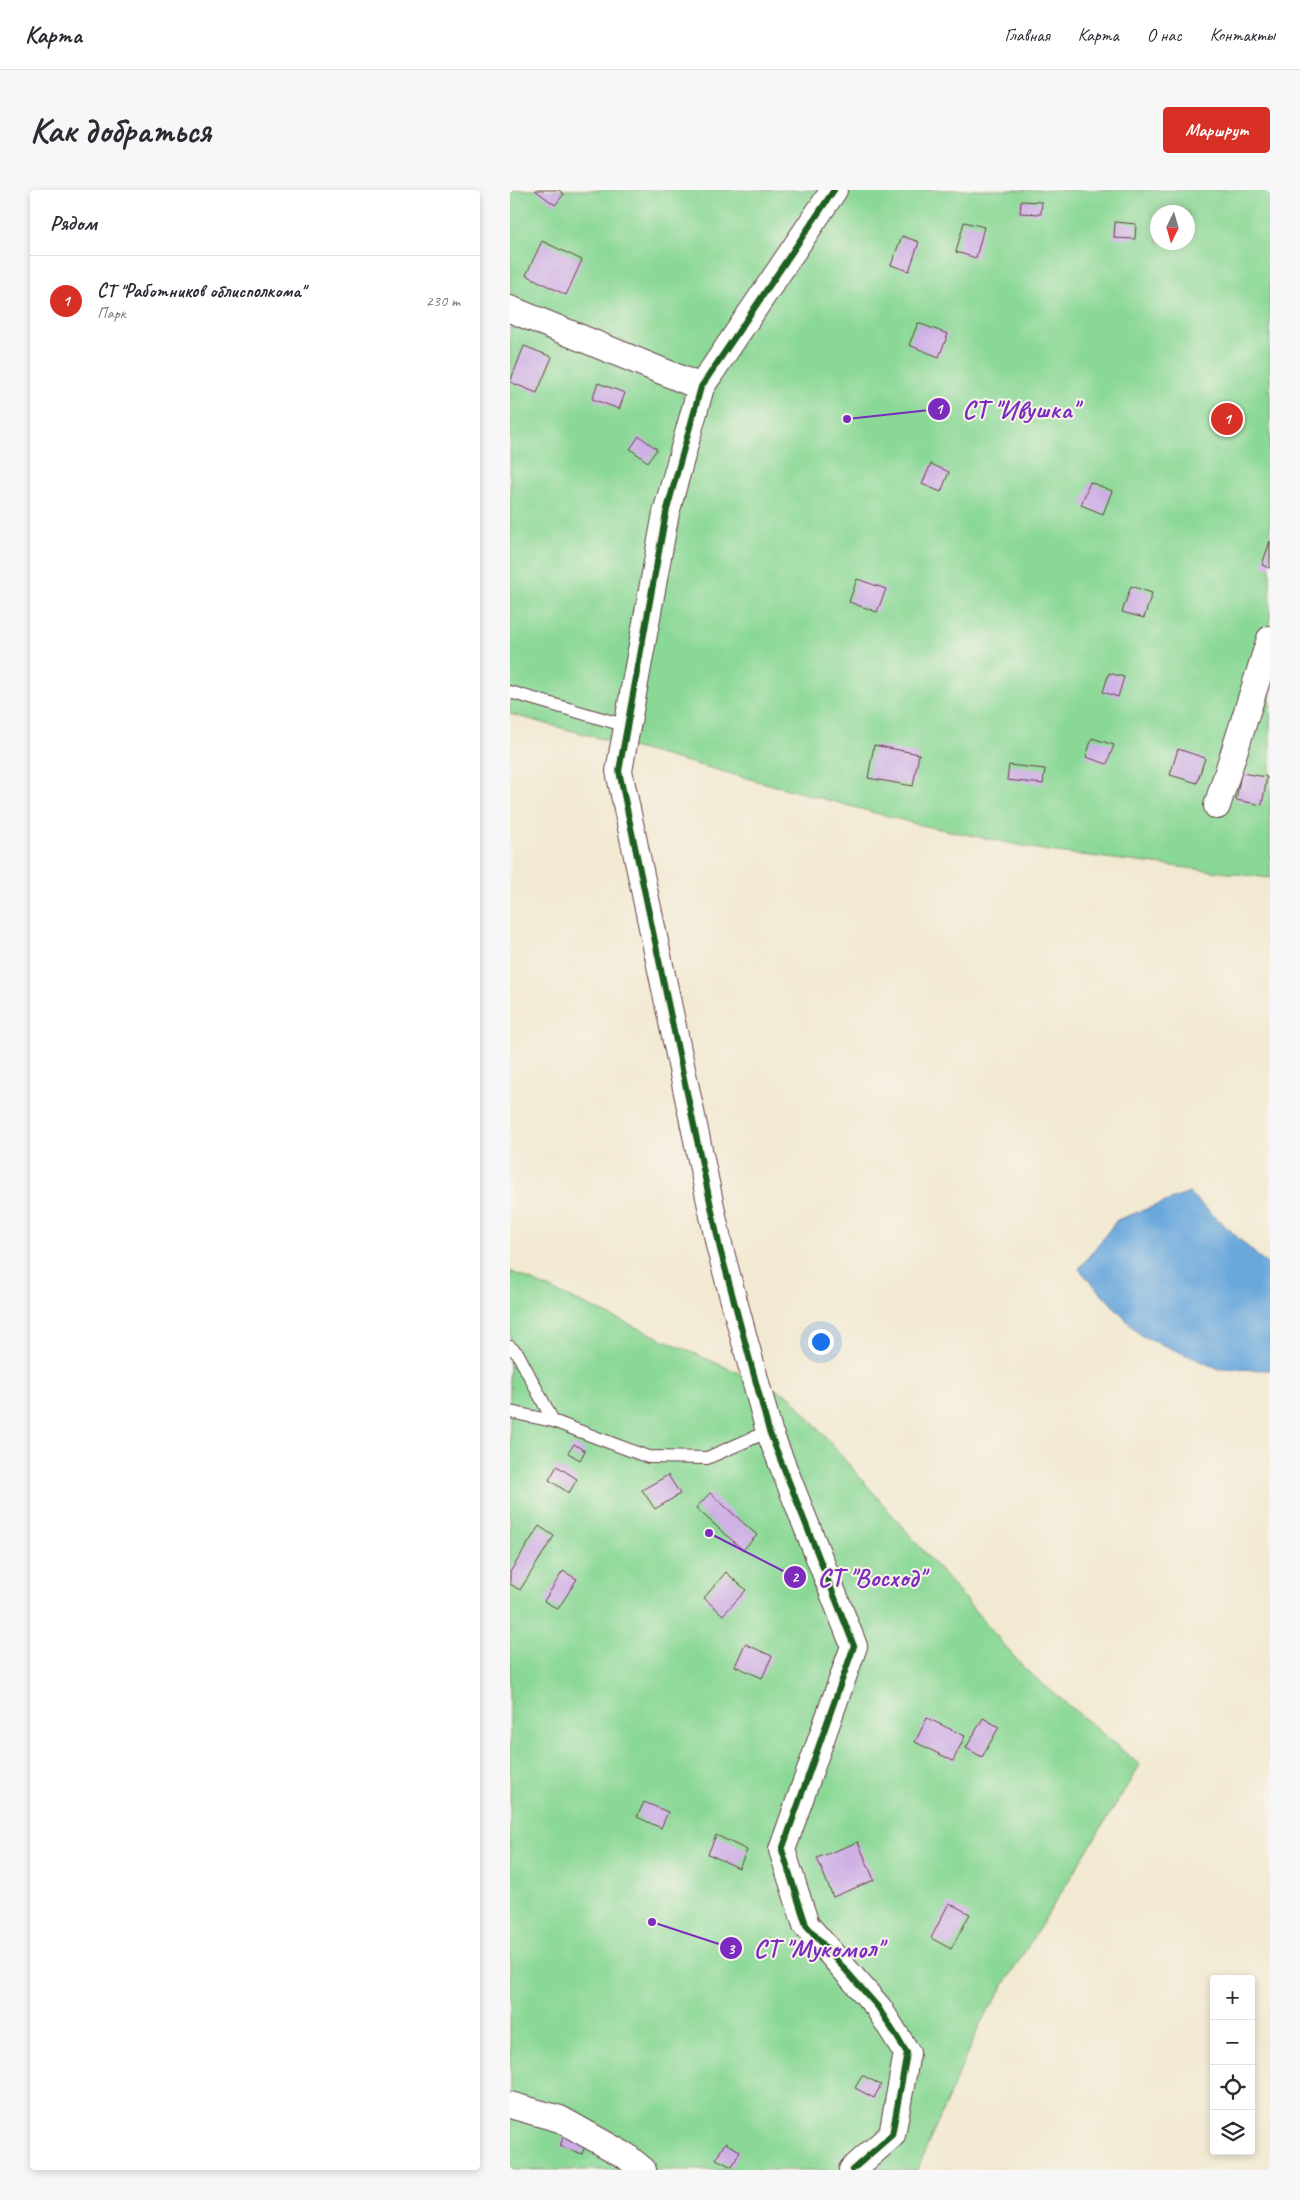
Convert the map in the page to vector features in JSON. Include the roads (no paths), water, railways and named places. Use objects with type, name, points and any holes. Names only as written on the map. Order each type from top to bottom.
[{"type":"street","points":[[834,190],[701,387],[666,513],[619,772],[720,1249],[769,1431],[854,1646],[782,1850],[806,1925],[878,2007],[907,2053],[892,2135],[852,2170]]},
{"type":"street","points":[[510,309],[701,387]]},
{"type":"street","points":[[1217,806],[1270,639]]},
{"type":"street","points":[[510,2105],[560,2119],[626,2156],[643,2170]]},
{"type":"lane","points":[[510,692],[627,726]]},
{"type":"lane","points":[[510,1348],[518,1354],[553,1421]]},
{"type":"lane","points":[[510,1412],[553,1421],[648,1457],[708,1458],[769,1431]]},
{"type":"water","points":[[1189,1193],[1270,1267],[1270,1370],[1219,1369],[1140,1335],[1079,1269],[1117,1220]]},
{"type":"place","name":"СТ \"Ивушка\"","points":[[847,419]]},
{"type":"place","name":"СТ \"Работников облисполкома\"","points":[[1227,419]]},
{"type":"place","name":"СТ \"Восход\"","points":[[709,1533]]},
{"type":"place","name":"СТ \"Мукомол\"","points":[[652,1922]]}]
